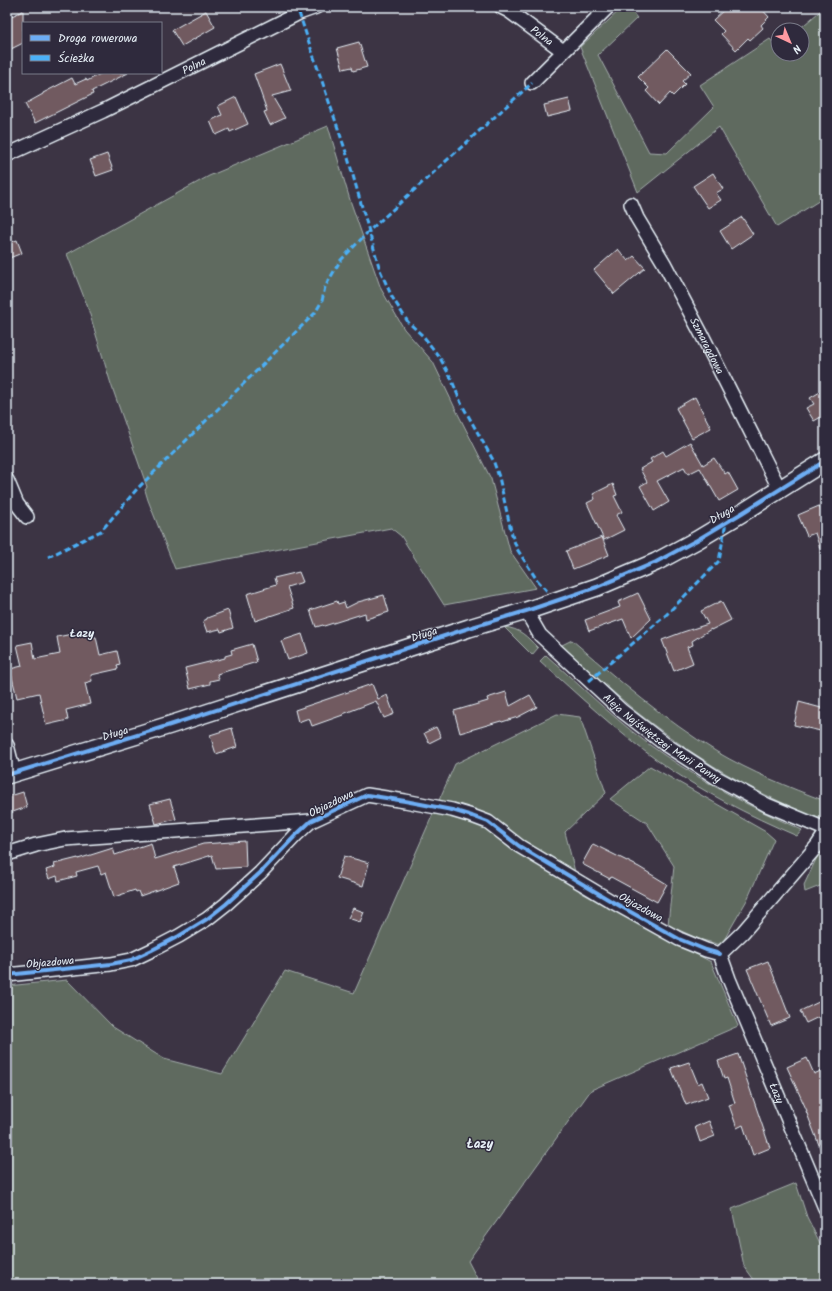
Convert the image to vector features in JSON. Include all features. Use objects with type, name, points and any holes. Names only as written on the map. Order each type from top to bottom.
[{"type":"street","name":"Polna","points":[[7,155],[103,111],[292,16],[316,7]]},
{"type":"street","name":"Polna","points":[[501,7],[563,51]]},
{"type":"street","name":"Polna","points":[[532,83],[608,7]]},
{"type":"street","name":"Szmaragdowa","points":[[631,204],[637,218],[664,263],[702,334],[779,490]]},
{"type":"street","name":"Długa","points":[[10,774],[170,725],[597,587],[656,562],[742,513],[825,461]]},
{"type":"street","points":[[7,480],[17,504],[27,517]]},
{"type":"street","name":"Aleja Najświętszej Marii Panny","points":[[526,611],[540,635],[548,644],[622,711],[666,745],[717,778],[767,805],[825,829]]},
{"type":"street","points":[[7,744],[10,774]]},
{"type":"street","name":"Objazdowa","points":[[7,975],[111,964],[131,960],[152,950],[207,919],[226,904],[260,873],[311,821],[367,795],[405,800],[452,810],[488,822],[519,846],[611,901],[679,939],[720,954]]},
{"type":"street","name":"Objazdowa","points":[[7,854],[36,845],[65,839],[311,821]]},
{"type":"street","points":[[720,954],[744,932],[817,846],[825,834]]},
{"type":"street","name":"Łazy","points":[[720,954],[729,979],[825,1208]]},
{"type":"green space","points":[[623,7],[628,7],[637,18],[598,55],[649,152],[667,153],[714,107],[700,85],[770,39],[770,62],[810,62],[810,22],[807,22],[825,7],[825,197],[777,227],[719,127],[638,192],[580,47]]},
{"type":"green space","points":[[328,126],[350,200],[381,289],[404,329],[433,362],[491,479],[510,551],[536,588],[444,605],[401,536],[391,528],[175,569],[148,500],[145,490],[147,487],[111,384],[87,305],[67,254],[209,176]]},
{"type":"green space","points":[[504,627],[519,631],[538,648],[532,655]]},
{"type":"green space","points":[[572,640],[624,685],[698,740],[717,752],[770,779],[825,801],[825,818],[805,814],[765,795],[688,750],[634,710],[560,646]]},
{"type":"green space","points":[[546,655],[618,720],[664,755],[731,796],[802,830],[797,836],[761,820],[725,802],[674,772],[612,725],[540,661]]},
{"type":"green space","points":[[557,714],[580,717],[606,793],[565,832],[580,892],[711,962],[738,1026],[591,1090],[468,1261],[480,1284],[7,1284],[7,986],[67,980],[113,1027],[164,1059],[222,1074],[285,971],[354,993],[455,764]]},
{"type":"green space","points":[[650,766],[766,832],[774,839],[747,900],[721,945],[699,939],[668,925],[674,866],[647,823],[610,799]]},
{"type":"green space","points":[[819,853],[825,855],[825,884],[805,892],[804,885]]},
{"type":"green space","points":[[796,1183],[807,1217],[825,1253],[825,1284],[757,1284],[744,1266],[732,1209]]},
{"type":"building","points":[[727,7],[760,7],[769,17],[761,25],[763,28],[750,40],[748,38],[736,50],[721,34],[724,31],[713,20]]},
{"type":"building","points":[[23,11],[22,44],[7,51],[7,18]]},
{"type":"building","points":[[206,11],[215,27],[182,46],[172,30]]},
{"type":"building","points":[[359,42],[367,67],[353,71],[352,67],[343,69],[337,48]]},
{"type":"building","points":[[667,49],[691,73],[682,81],[685,84],[673,96],[670,93],[659,105],[646,91],[649,88],[638,77]]},
{"type":"building","points":[[280,64],[291,91],[272,96],[285,118],[270,125],[264,112],[267,111],[254,74]]},
{"type":"building","points":[[100,74],[126,74],[92,91],[93,94],[35,123],[25,104],[72,78],[75,84],[86,79],[87,81]]},
{"type":"building","points":[[236,97],[248,124],[230,132],[229,129],[216,135],[210,121],[222,115],[218,106]]},
{"type":"building","points":[[569,99],[572,111],[547,117],[544,105]]},
{"type":"building","points":[[107,154],[113,170],[96,176],[90,160]]},
{"type":"building","points":[[713,173],[723,189],[716,193],[721,200],[708,208],[693,186]]},
{"type":"building","points":[[742,217],[753,234],[731,249],[720,231]]},
{"type":"building","points":[[17,240],[22,253],[7,259],[7,244]]},
{"type":"building","points":[[618,249],[628,261],[634,256],[645,268],[614,294],[594,270]]},
{"type":"building","points":[[825,389],[825,423],[821,417],[814,421],[806,408],[814,404],[810,398]]},
{"type":"building","points":[[695,397],[711,428],[692,438],[676,408]]},
{"type":"building","points":[[690,442],[703,465],[714,458],[725,474],[728,472],[738,490],[719,501],[700,468],[688,474],[684,467],[657,481],[669,502],[654,511],[640,486],[647,482],[640,469],[652,462],[650,459],[663,451],[666,456]]},
{"type":"building","points":[[613,484],[617,495],[614,496],[622,512],[616,515],[624,530],[604,540],[587,503],[595,499],[593,494]]},
{"type":"building","points":[[819,506],[825,520],[825,554],[822,555],[815,533],[807,536],[798,515]]},
{"type":"building","points":[[602,537],[609,555],[573,569],[566,551]]},
{"type":"building","points":[[299,572],[303,582],[287,587],[294,608],[255,621],[247,594],[276,585],[274,578]]},
{"type":"building","points":[[638,593],[651,619],[631,638],[623,619],[589,631],[585,620],[620,607],[618,602]]},
{"type":"building","points":[[384,595],[389,612],[366,619],[365,613],[324,626],[316,627],[310,610],[337,601],[338,604],[344,602],[346,608],[358,602]]},
{"type":"building","points":[[721,601],[731,620],[711,629],[692,641],[693,645],[687,647],[693,663],[674,671],[662,640],[708,624],[701,611]]},
{"type":"building","points":[[228,610],[233,628],[221,632],[220,629],[207,632],[203,621]]},
{"type":"building","points":[[93,630],[100,655],[117,651],[120,664],[117,665],[118,669],[91,675],[92,681],[85,683],[90,704],[66,710],[68,720],[46,725],[39,693],[17,698],[10,669],[22,666],[17,645],[32,642],[35,659],[60,654],[57,637]]},
{"type":"building","points":[[302,634],[308,653],[288,660],[281,641]]},
{"type":"building","points":[[252,644],[257,662],[217,674],[219,679],[210,681],[210,684],[190,689],[185,668],[225,658],[225,656],[232,654],[231,650]]},
{"type":"building","points":[[372,684],[378,699],[387,695],[394,714],[384,718],[376,701],[312,726],[309,718],[298,722],[295,710]]},
{"type":"building","points":[[506,692],[510,706],[530,695],[537,707],[518,717],[460,733],[454,711],[488,701],[487,698]]},
{"type":"building","points":[[799,702],[825,709],[825,732],[794,725]]},
{"type":"building","points":[[436,727],[441,737],[429,743],[424,733]]},
{"type":"building","points":[[232,728],[237,747],[216,754],[210,735]]},
{"type":"building","points":[[23,792],[27,807],[7,814],[7,797]]},
{"type":"building","points":[[170,799],[176,819],[156,824],[150,804]]},
{"type":"building","points":[[245,841],[246,867],[216,869],[212,855],[174,867],[179,882],[140,896],[138,891],[136,892],[135,890],[114,897],[106,872],[101,874],[98,866],[76,872],[77,876],[58,881],[57,876],[49,879],[46,870],[55,867],[54,864],[78,859],[113,848],[115,855],[151,843],[155,859],[203,844]]},
{"type":"building","points":[[593,844],[639,867],[667,884],[657,902],[611,877],[610,879],[582,864]]},
{"type":"building","points":[[344,856],[369,863],[363,886],[337,878]]},
{"type":"building","points":[[353,908],[364,912],[360,922],[348,918]]},
{"type":"building","points":[[768,961],[790,1018],[771,1026],[747,969]]},
{"type":"building","points":[[825,999],[825,1014],[806,1023],[800,1011]]},
{"type":"building","points":[[738,1054],[770,1148],[753,1155],[743,1125],[737,1128],[729,1105],[735,1103],[727,1078],[724,1079],[718,1061]]},
{"type":"building","points":[[807,1058],[814,1074],[825,1069],[824,1158],[807,1111],[787,1067]]},
{"type":"building","points":[[689,1062],[698,1084],[702,1082],[708,1097],[686,1105],[671,1068]]},
{"type":"building","points":[[709,1121],[715,1136],[700,1142],[695,1127]]},
{"type":"marked path","points":[[299,13],[348,158],[380,270],[392,297],[408,322],[424,337],[440,358],[451,378],[461,403],[493,460],[499,477],[512,535],[517,549],[537,580],[549,593]]},
{"type":"marked path","points":[[48,557],[101,531],[137,489],[315,313],[322,301],[325,287],[340,261],[369,231],[532,83]]},
{"type":"marked path","points":[[589,681],[666,615],[719,561],[726,522]]},
{"type":"cycle path","points":[[7,775],[170,725],[597,587],[656,562],[697,540],[825,461]]},
{"type":"cycle path","points":[[7,975],[111,964],[131,960],[152,950],[207,919],[226,904],[260,873],[311,821],[367,795],[452,810],[488,822],[519,846],[611,901],[679,939],[720,954]]},
{"type":"district","name":"Łazy","points":[[82,633]]},
{"type":"district","name":"Łazy","points":[[480,1143]]}]
